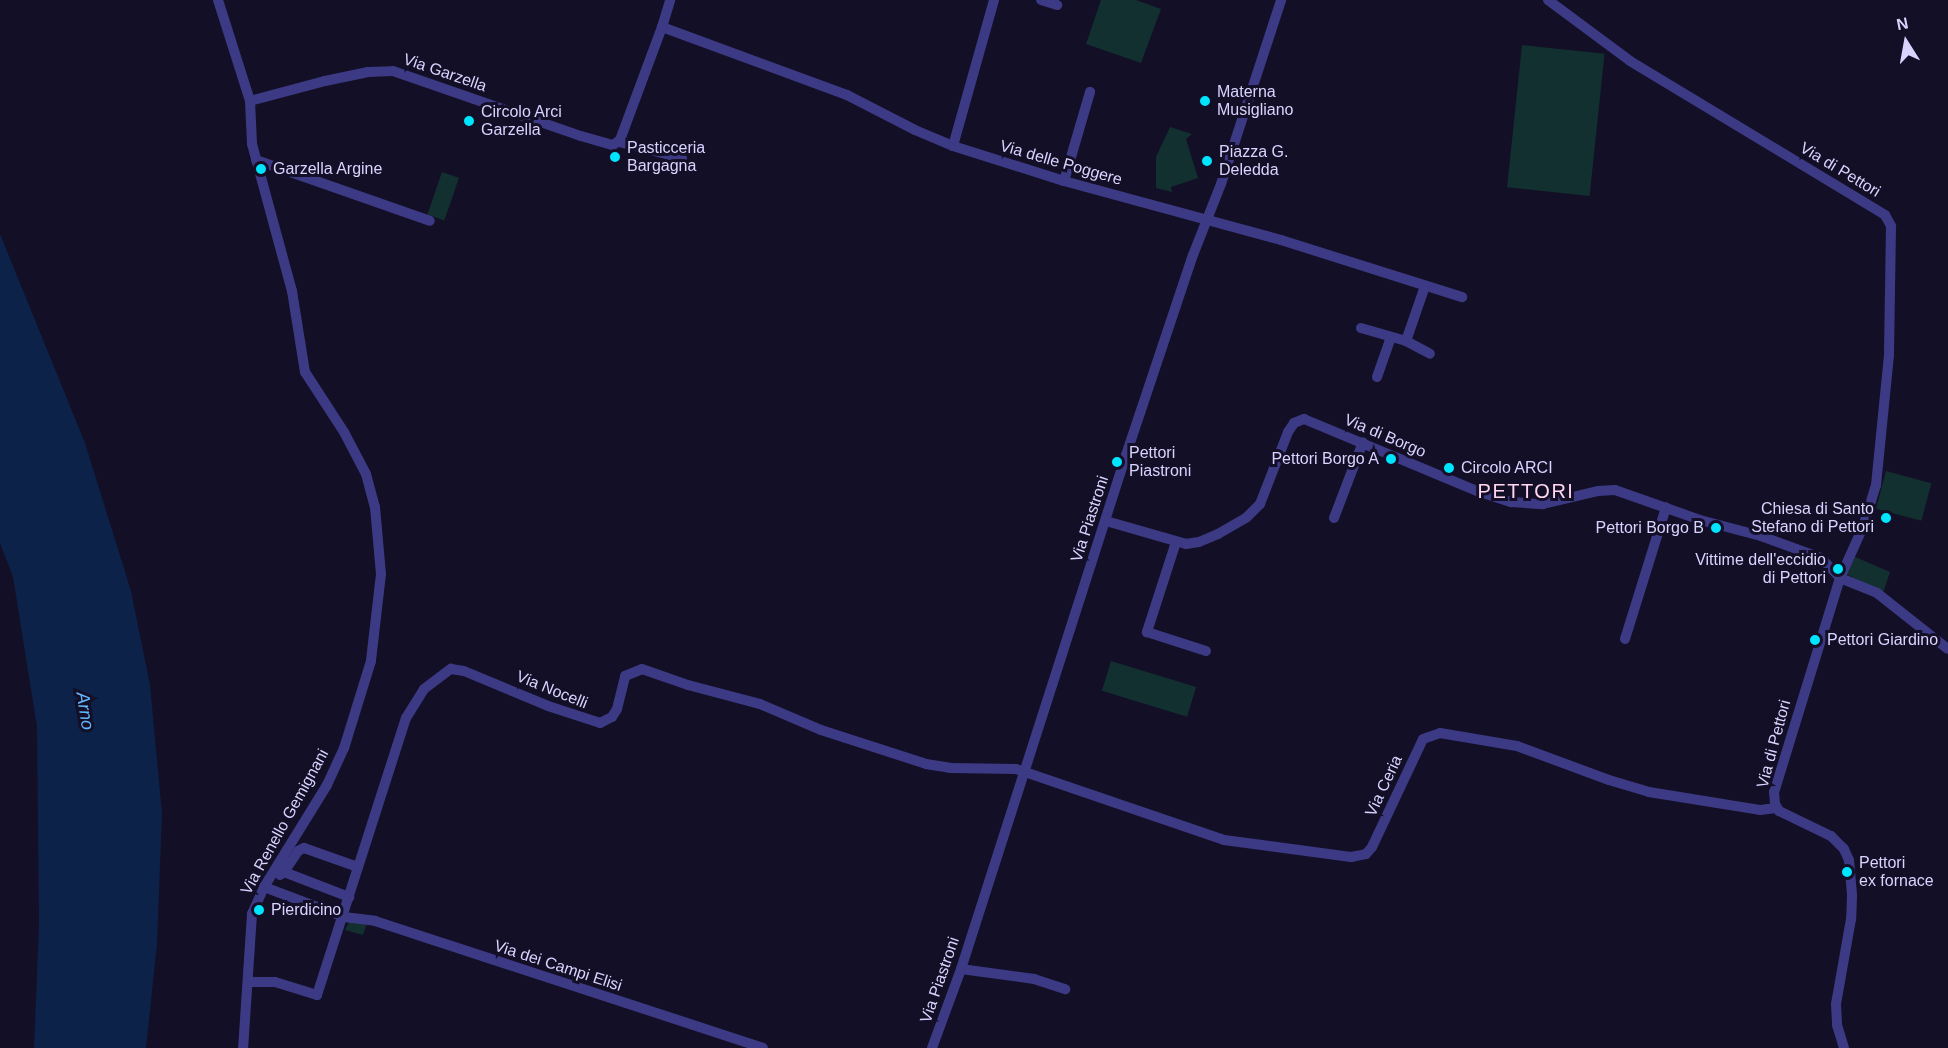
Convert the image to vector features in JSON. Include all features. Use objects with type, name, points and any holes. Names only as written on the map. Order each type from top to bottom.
[{"type":"street","name":"Via Renello Gemignani","points":[[218,0],[250,101],[250,133],[292,291],[305,372],[357,453],[373,496],[380,538],[381,574],[365,685],[344,748],[327,785],[266,883],[252,915],[243,1048]]},
{"type":"street","points":[[619,142],[670,0]]},
{"type":"street","points":[[953,146],[994,0]]},
{"type":"street","points":[[1041,0],[1057,5]]},
{"type":"street","name":"Via Piastroni","points":[[933,1048],[961,969],[1106,520],[1207,219],[1237,138],[1281,0]]},
{"type":"street","name":"Via di Pettori","points":[[1548,0],[1630,61],[1889,220],[1889,355],[1879,466],[1863,527],[1840,578],[1775,786],[1776,808],[1831,836],[1844,849],[1849,860],[1851,919],[1836,1004],[1837,1025],[1844,1048]]},
{"type":"street","name":"Via delle Poggere","points":[[662,27],[847,95],[915,130],[953,146],[1064,181],[1290,242],[1462,297]]},
{"type":"street","name":"Via Garzella","points":[[250,101],[325,81],[368,72],[393,71],[610,145],[619,142],[682,158]]},
{"type":"street","points":[[1064,181],[1090,92]]},
{"type":"street","points":[[256,160],[430,221]]},
{"type":"street","points":[[1406,341],[1425,286]]},
{"type":"street","points":[[1361,328],[1406,341],[1430,354]]},
{"type":"street","points":[[1377,377],[1391,338]]},
{"type":"street","name":"Via di Borgo","points":[[1106,520],[1176,542],[1193,544],[1205,540],[1251,513],[1263,496],[1288,432],[1298,421],[1311,421],[1477,491],[1511,502],[1543,504],[1606,490],[1629,494],[1821,558],[1840,578]]},
{"type":"street","points":[[1334,518],[1363,442]]},
{"type":"street","points":[[1625,639],[1665,507]]},
{"type":"street","points":[[1176,542],[1146,632],[1206,651]]},
{"type":"street","points":[[1830,566],[1849,556]]},
{"type":"street","points":[[1840,578],[1877,593],[1948,649]]},
{"type":"street","name":"Via Nocelli","points":[[248,982],[275,982],[317,995],[411,708],[424,689],[451,669],[464,671],[548,706],[600,723],[612,717],[617,709],[625,676],[642,669],[760,704],[821,730],[926,764],[950,768],[1003,767],[1025,771]]},
{"type":"street","name":"Via Ceria","points":[[1025,771],[1224,840],[1351,857],[1366,854],[1372,847],[1423,740],[1440,733],[1517,746],[1609,780],[1649,792],[1760,810],[1776,808]]},
{"type":"street","points":[[266,883],[285,872],[298,851],[304,848],[358,867]]},
{"type":"street","points":[[285,872],[349,897]]},
{"type":"street","points":[[266,883],[344,917]]},
{"type":"street","name":"Via dei Campi Elisi","points":[[344,917],[375,921],[763,1048]]},
{"type":"street","points":[[961,969],[1034,979],[1065,989]]},
{"type":"green space","points":[[1101,0],[1136,0],[1161,9],[1141,63],[1086,44]]},
{"type":"green space","points":[[1522,45],[1605,54],[1590,196],[1507,187]]},
{"type":"green space","points":[[1170,127],[1192,134],[1186,139],[1198,178],[1171,187],[1172,192],[1156,188],[1156,157]]},
{"type":"green space","points":[[442,172],[459,178],[444,220],[427,215]]},
{"type":"green space","points":[[1886,471],[1931,483],[1921,521],[1876,509]]},
{"type":"green space","points":[[1853,556],[1890,572],[1883,593],[1846,574]]},
{"type":"green space","points":[[1111,661],[1196,687],[1187,717],[1102,691]]},
{"type":"green space","points":[[349,922],[367,923],[363,935],[345,930]]},
{"type":"water","name":"Arno","points":[[0,234],[85,443],[131,591],[150,685],[162,813],[157,944],[146,1048],[34,1048],[39,924],[37,727],[13,577],[0,543]]},
{"type":"place","name":"Materna Musigliano","points":[[1205,101]]},
{"type":"place","name":"Circolo Arci Garzella","points":[[469,121]]},
{"type":"place","name":"Pasticceria Bargagna","points":[[615,157]]},
{"type":"place","name":"Piazza G. Deledda","points":[[1207,161]]},
{"type":"place","name":"Garzella Argine","points":[[261,169]]},
{"type":"place","name":"Pettori Borgo A","points":[[1391,459]]},
{"type":"place","name":"Pettori Piastroni","points":[[1117,462]]},
{"type":"place","name":"Circolo ARCI","points":[[1449,468]]},
{"type":"place","name":"Chiesa di Santo Stefano di Pettori","points":[[1886,518]]},
{"type":"place","name":"Pettori Borgo B","points":[[1716,528]]},
{"type":"place","name":"Vittime dell'eccidio di Pettori","points":[[1838,569]]},
{"type":"place","name":"Pettori Giardino","points":[[1815,640]]},
{"type":"place","name":"Pettori ex fornace","points":[[1847,872]]},
{"type":"place","name":"Pierdicino","points":[[259,910]]},
{"type":"district","name":"PETTORI","points":[[1526,491]]}]
